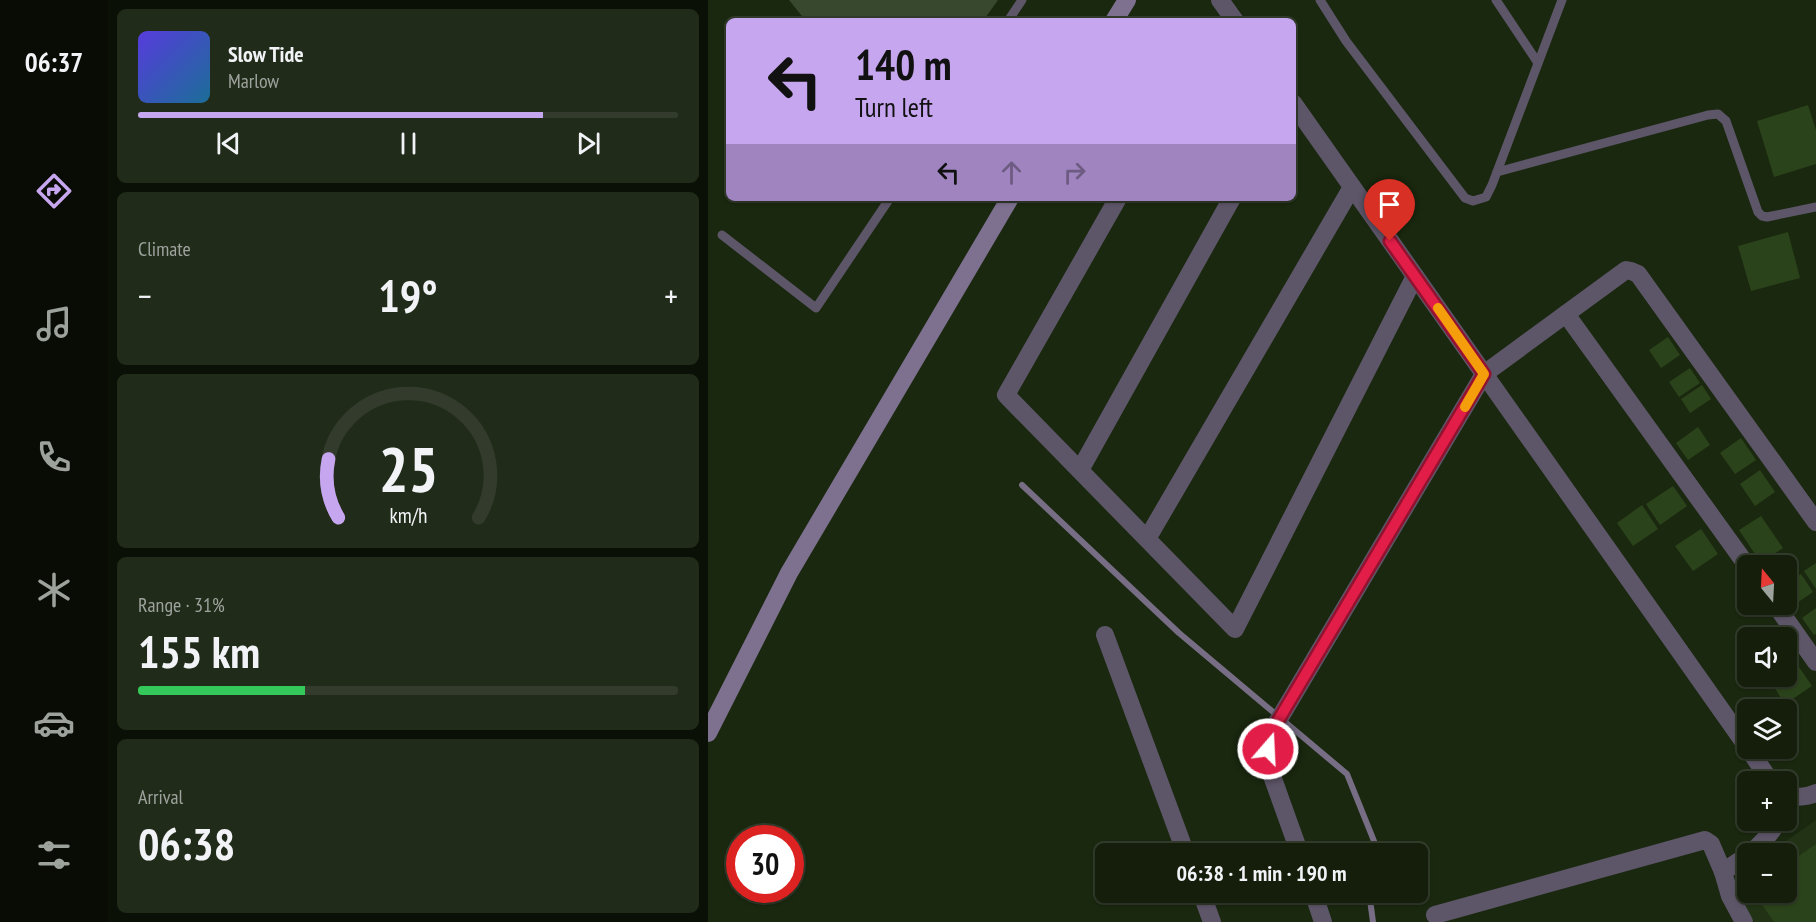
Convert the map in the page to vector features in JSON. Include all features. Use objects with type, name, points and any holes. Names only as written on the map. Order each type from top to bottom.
[{"type":"street","points":[[1116,18],[1126,0]]},
{"type":"street","points":[[1296,107],[1737,732]]},
{"type":"street","points":[[1147,539],[1352,187]]},
{"type":"street","points":[[708,733],[789,573],[1008,201]]},
{"type":"street","points":[[1116,201],[1006,395],[1235,629],[1416,276]]},
{"type":"street","points":[[1080,470],[1230,201]]},
{"type":"street","points":[[1296,843],[1268,762],[1269,736],[1484,374],[1626,270],[1638,274],[1816,522]]},
{"type":"street","points":[[1566,314],[1739,555]]},
{"type":"street","points":[[1783,615],[1816,662]]},
{"type":"street","points":[[1105,635],[1182,843]]},
{"type":"street","points":[[1797,798],[1816,793]]},
{"type":"street","points":[[1761,843],[1770,831]]},
{"type":"street","points":[[1435,915],[1705,840],[1711,844],[1730,896],[1744,922]]},
{"type":"street","points":[[1723,872],[1737,862]]},
{"type":"street","points":[[1205,903],[1212,922]]},
{"type":"street","points":[[1317,903],[1323,922]]},
{"type":"lane","points":[[1010,18],[1022,0]]},
{"type":"lane","points":[[1320,0],[1346,41],[1465,198],[1473,201],[1486,197],[1562,0]]},
{"type":"lane","points":[[1496,0],[1538,63]]},
{"type":"lane","points":[[1497,172],[1707,115],[1718,114],[1725,121],[1758,212],[1762,216],[1767,217],[1816,207]]},
{"type":"lane","points":[[722,235],[816,308],[888,201]]},
{"type":"shaded area","points":[[789,0],[998,0],[985,18],[804,18]]},
{"type":"shaded area","points":[[1816,820],[1816,922],[1754,922],[1742,903],[1797,903],[1797,843],[1783,843]]},
{"type":"shaded area","points":[[1737,876],[1737,895],[1729,882]]},
{"type":"building","points":[[1808,105],[1816,130],[1816,164],[1774,177],[1757,121]]},
{"type":"building","points":[[1788,232],[1800,278],[1751,291],[1738,246]]},
{"type":"building","points":[[1668,337],[1680,355],[1661,368],[1649,350]]},
{"type":"building","points":[[1690,368],[1700,383],[1679,397],[1669,382]]},
{"type":"building","points":[[1702,385],[1711,399],[1690,413],[1681,399]]},
{"type":"building","points":[[1698,427],[1710,445],[1688,460],[1676,443]]},
{"type":"building","points":[[1741,438],[1756,460],[1735,474],[1720,453]]},
{"type":"building","points":[[1760,470],[1775,492],[1755,506],[1740,484]]},
{"type":"building","points":[[1673,486],[1687,506],[1660,525],[1646,504]]},
{"type":"building","points":[[1642,505],[1658,529],[1633,546],[1617,523]]},
{"type":"building","points":[[1761,516],[1783,548],[1773,555],[1756,555],[1739,530]]},
{"type":"building","points":[[1701,529],[1718,554],[1693,571],[1675,546]]},
{"type":"building","points":[[1816,563],[1816,589],[1804,571]]},
{"type":"building","points":[[1801,574],[1813,592],[1797,603],[1797,577]]},
{"type":"building","points":[[1816,608],[1816,634],[1814,635],[1802,618]]},
{"type":"building","points":[[1797,664],[1812,686],[1792,699],[1782,699],[1774,687],[1797,687]]},
{"type":"building","points":[[1816,844],[1816,922],[1774,922],[1761,903],[1797,903],[1797,857]]},
{"type":"waterway","points":[[1022,485],[1179,633],[1347,774],[1375,843]]},
{"type":"waterway","points":[[1370,903],[1373,922]]},
{"type":"slow traffic","points":[[1438,308],[1484,374],[1465,407]]},
{"type":"route","points":[[1268,749],[1269,736],[1484,374],[1390,241]]}]
